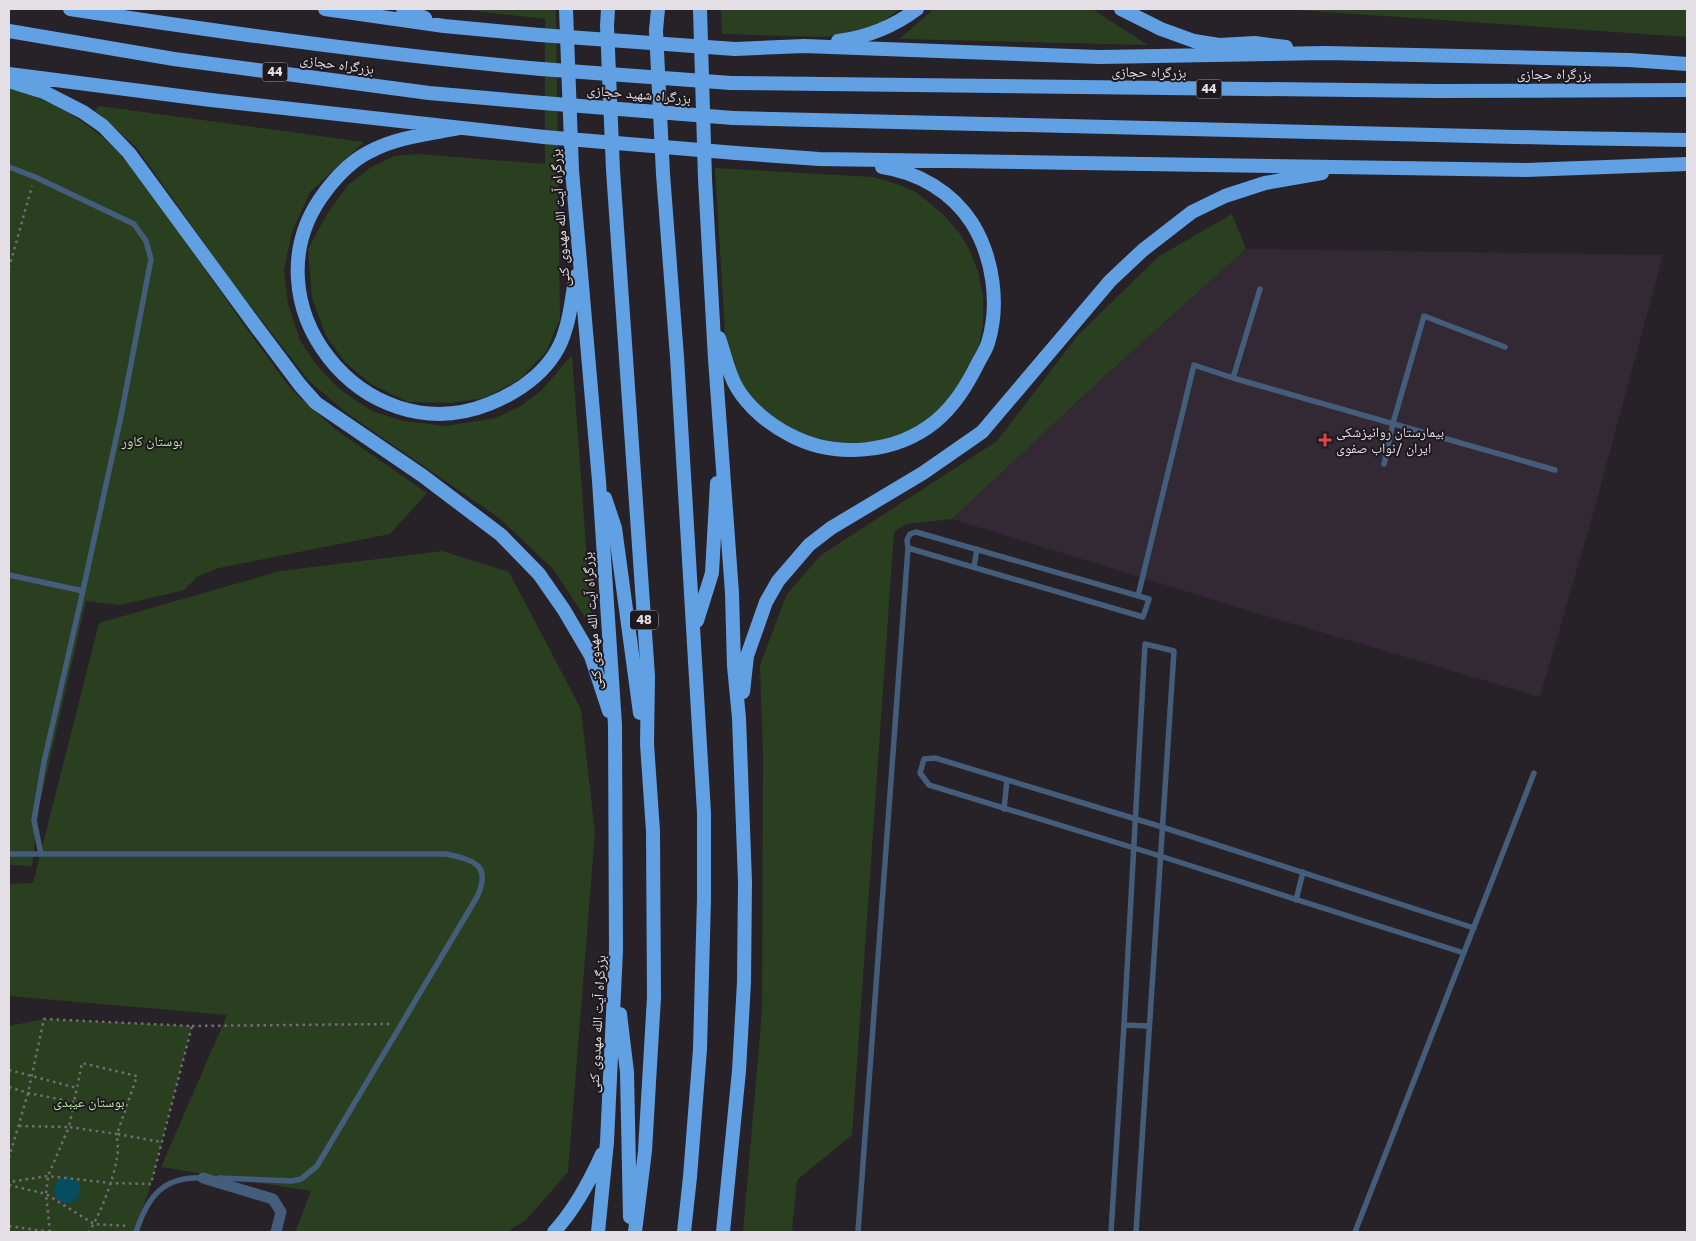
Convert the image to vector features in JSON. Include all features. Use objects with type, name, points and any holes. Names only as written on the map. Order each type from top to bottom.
[{"type":"highway","name":"بزرگراه حجازی","points":[[70,9],[242,36],[447,61],[541,68]]},
{"type":"highway","points":[[325,9],[444,26],[735,49],[804,46],[1099,58],[1326,53],[1629,60],[1687,64]]},
{"type":"highway","points":[[403,9],[444,26]]},
{"type":"highway","name":"بزرگراه آیت الله مهدوی کنی","points":[[566,9],[572,170],[599,481],[614,725],[616,794],[616,976],[607,1142],[598,1232]]},
{"type":"highway","name":"48","points":[[608,9],[607,26],[613,170],[648,676],[647,744],[653,831],[654,997],[645,1150],[635,1232]]},
{"type":"highway","points":[[658,9],[656,30],[663,174],[677,357],[704,813],[700,1049],[684,1232]]},
{"type":"highway","points":[[700,9],[705,179],[732,594],[745,882],[744,982],[739,1071],[723,1232]]},
{"type":"highway","points":[[804,46],[861,38],[892,26],[917,9]]},
{"type":"highway","points":[[1121,9],[1161,29],[1194,41],[1219,45],[1255,43],[1326,53]]},
{"type":"highway","name":"بزرگراه حجازی","points":[[9,31],[174,59],[429,93],[543,103]]},
{"type":"highway","name":"بزرگراه شهید حجازی","points":[[541,68],[731,83]]},
{"type":"highway","points":[[9,74],[221,101],[544,138],[819,159],[1148,165],[1366,166],[1526,170],[1687,164]]},
{"type":"highway","points":[[9,81],[44,92],[83,112],[103,126],[130,153],[258,330],[316,403],[424,476],[501,535],[539,574],[564,610],[591,656],[614,725]]},
{"type":"highway","name":"بزرگراه حجازی","points":[[731,83],[1416,91],[1687,90]]},
{"type":"highway","name":"بزرگراه شهید حجازی","points":[[543,103],[733,118],[1687,140]]},
{"type":"highway","points":[[460,128],[388,143],[367,153],[332,182],[317,202],[308,220],[299,252],[298,278],[302,304],[310,328],[324,354],[341,374],[360,390],[385,403],[402,409],[425,413],[450,414],[476,409],[501,399],[519,389],[541,372],[555,354],[565,332],[579,258]]},
{"type":"highway","points":[[714,325],[732,377],[745,399],[762,416],[781,430],[798,440],[823,447],[864,449],[888,445],[919,432],[936,422],[952,406],[967,385],[988,344],[994,309],[987,254],[976,230],[965,213],[950,197],[927,181],[905,172],[893,168],[819,159]]},
{"type":"highway","points":[[739,718],[747,656],[758,621],[778,581],[809,544],[831,528],[922,473],[982,432],[1110,280],[1143,250],[1192,212],[1225,196],[1265,183],[1366,166]]},
{"type":"highway","points":[[694,629],[712,574],[716,488],[721,441]]},
{"type":"highway","points":[[599,481],[614,528],[643,730],[647,744]]},
{"type":"highway","points":[[616,976],[627,1072],[631,1232]]},
{"type":"highway","points":[[554,1232],[590,1181],[607,1142]]},
{"type":"highway","points":[[728,1192],[729,1232]]},
{"type":"street","points":[[203,1178],[274,1199],[281,1212],[276,1232]]},
{"type":"lane","points":[[9,167],[35,177],[134,224],[146,241],[151,258],[121,416],[44,762],[34,820],[41,854]]},
{"type":"lane","points":[[1233,378],[1260,289]]},
{"type":"lane","points":[[1384,464],[1393,423],[1424,316],[1505,347]]},
{"type":"lane","points":[[1138,596],[1194,365],[1233,378],[1555,470]]},
{"type":"lane","points":[[858,1232],[908,548],[907,540],[910,534],[916,532],[1149,599],[1143,617],[908,548]]},
{"type":"lane","points":[[974,567],[977,549]]},
{"type":"lane","points":[[9,575],[83,591]]},
{"type":"lane","points":[[1111,1232],[1145,644],[1174,651],[1136,1232]]},
{"type":"lane","points":[[1464,953],[1160,856],[928,785],[920,773],[924,759],[935,758],[1136,818],[1474,928]]},
{"type":"lane","points":[[1355,1232],[1534,773]]},
{"type":"lane","points":[[1004,809],[1007,780]]},
{"type":"lane","points":[[9,854],[446,854],[469,859],[481,868],[484,876],[482,886],[317,1166],[310,1173],[292,1182],[193,1177],[176,1181],[165,1186],[152,1198],[137,1229]]},
{"type":"lane","points":[[1296,900],[1303,872]]},
{"type":"lane","points":[[1124,1026],[1149,1026]]},
{"type":"path","points":[[9,268],[35,177]]},
{"type":"path","points":[[9,1158],[28,1093],[44,1019],[192,1026],[401,1024]]},
{"type":"path","points":[[9,1184],[48,1176],[151,1184],[192,1026]]},
{"type":"path","points":[[9,1226],[50,1232],[46,1194],[48,1176],[69,1127],[82,1063],[137,1076],[117,1134],[118,1157],[94,1224],[89,1232]]},
{"type":"path","points":[[9,1070],[77,1088]]},
{"type":"path","points":[[9,1087],[28,1093],[74,1102]]},
{"type":"path","points":[[19,1126],[69,1127],[162,1142]]},
{"type":"path","points":[[9,1184],[46,1194],[94,1224],[137,1229]]},
{"type":"shaded area","name":"بیمارستان روانپزشکی ایران /نواب صفوی","points":[[1246,249],[1663,255],[1595,507],[1540,697],[1253,612],[952,519],[1107,374]]},
{"type":"green space","points":[[457,9],[556,9],[560,319],[546,352],[520,379],[485,398],[451,403],[408,402],[371,384],[345,362],[326,336],[312,298],[308,249],[327,214],[348,185],[370,168],[394,156],[417,154],[545,164],[545,19]]},
{"type":"green space","points":[[721,9],[900,9],[874,28],[827,37],[722,34]]},
{"type":"green space","points":[[934,9],[1092,9],[1148,45],[899,39]]},
{"type":"green space","points":[[1282,9],[1687,9],[1687,37]]},
{"type":"green space","name":"بوستان کاور","points":[[9,87],[46,101],[61,109],[90,127],[118,151],[132,166],[287,384],[335,429],[427,493],[390,534],[219,568],[198,576],[184,590],[120,605],[86,601],[39,807],[32,866],[9,865]]},
{"type":"green space","points":[[99,106],[364,142],[310,192],[292,232],[284,270],[288,304],[300,340],[315,363],[338,388],[372,411],[404,421],[446,426],[495,418],[519,407],[541,391],[572,355],[592,628],[553,569],[499,518],[348,414],[309,381],[234,285],[136,147],[95,111]]},
{"type":"green space","points":[[715,168],[873,177],[916,192],[943,214],[960,234],[969,249],[978,271],[983,297],[983,324],[979,347],[948,403],[910,432],[879,443],[828,444],[791,431],[748,397],[733,367],[725,334]]},
{"type":"green space","points":[[1232,214],[1246,249],[1107,374],[952,519],[906,524],[894,532],[852,1135],[797,1180],[792,1232],[743,1232],[762,1011],[763,755],[760,665],[787,594],[821,555],[997,441],[1078,335],[1158,257]]},
{"type":"green space","points":[[442,551],[509,572],[581,709],[595,833],[568,1172],[526,1220],[507,1232],[295,1232],[311,1191],[161,1167],[227,1015],[9,996],[9,884],[33,883],[99,623],[280,571]]},
{"type":"green space","name":"بوستان عیبدی","points":[[44,1019],[192,1026],[151,1184],[135,1232],[9,1232],[9,1026]]},
{"type":"water","points":[[67,1177],[76,1181],[80,1190],[76,1199],[67,1203],[58,1199],[54,1190],[58,1181]]},
{"type":"place","name":"بیمارستان روانپزشکی ایران /نواب صفوی","points":[[1325,440]]}]
